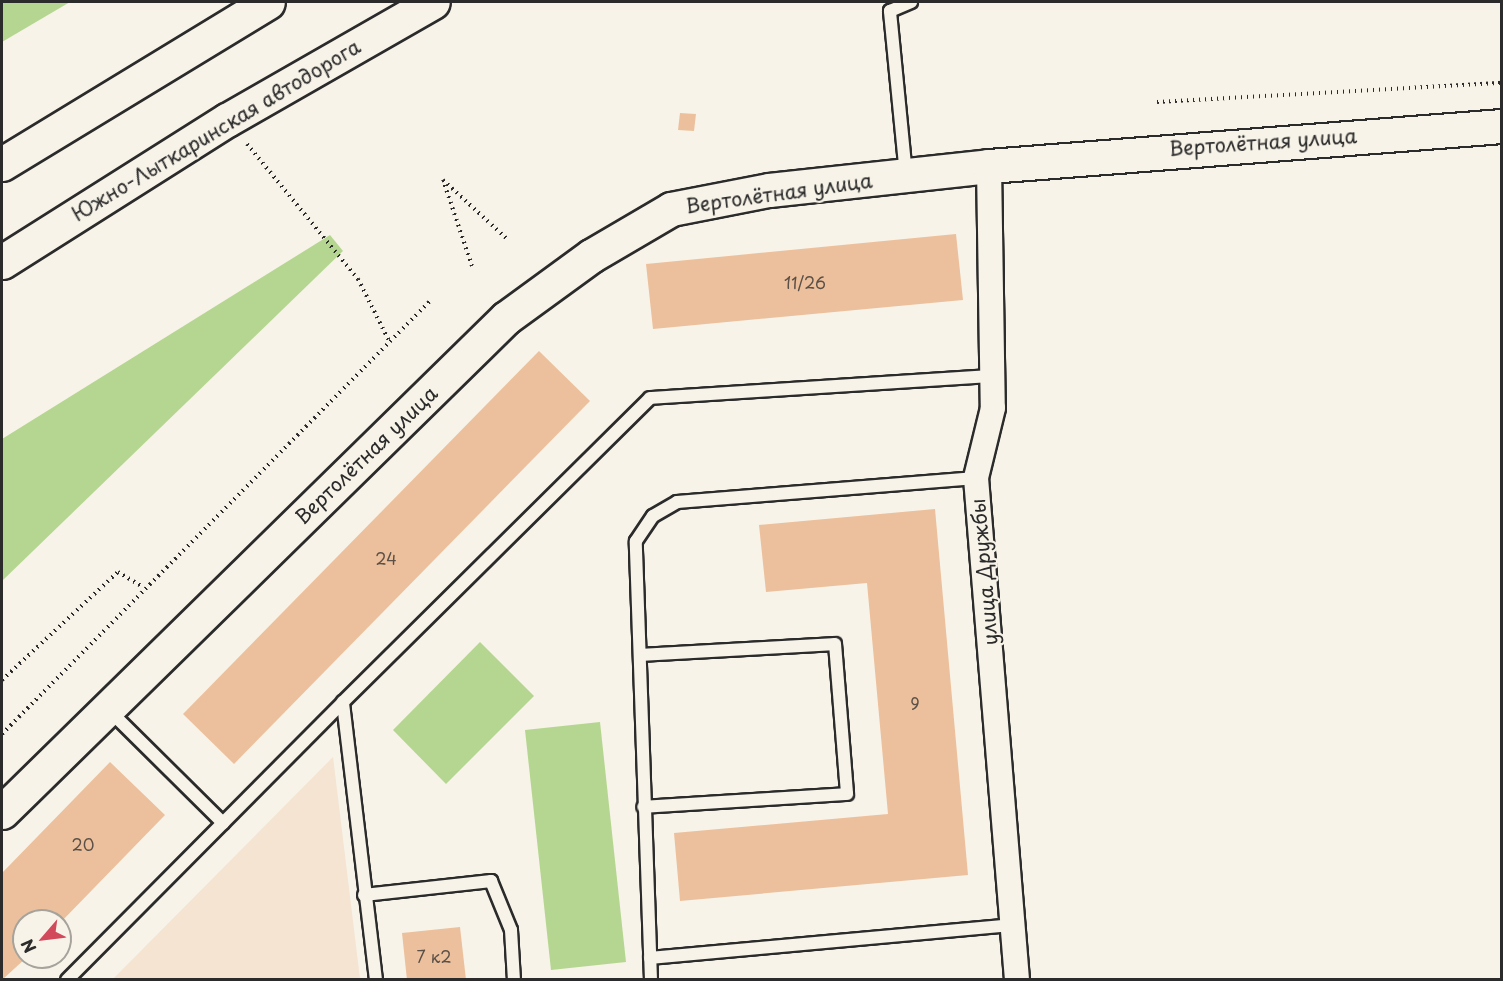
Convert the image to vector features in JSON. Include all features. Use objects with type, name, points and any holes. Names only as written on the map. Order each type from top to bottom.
[{"type":"street","points":[[2,164],[268,2]]},
{"type":"street","name":"Южно-Лыткаринская автодорога","points":[[2,262],[227,120],[433,2]]},
{"type":"street","name":"Вертолётная улица","points":[[2,812],[506,318],[591,256],[671,209],[769,190],[989,166],[1502,126]]},
{"type":"street","name":"улица Дружбы","points":[[989,166],[993,408],[976,478],[1017,980]]},
{"type":"lane","points":[[906,175],[890,11],[911,2]]},
{"type":"lane","points":[[67,980],[342,702],[650,398],[992,376]]},
{"type":"lane","points":[[651,980],[636,541],[653,516],[677,502],[976,478]]},
{"type":"lane","points":[[641,655],[835,644],[847,794],[644,807]]},
{"type":"lane","points":[[342,702],[376,980]]},
{"type":"lane","points":[[107,708],[223,823]]},
{"type":"lane","points":[[364,895],[490,881],[511,930],[514,980]]},
{"type":"lane","points":[[650,958],[1014,925]]},
{"type":"path","points":[[1157,102],[1502,82]]},
{"type":"path","points":[[227,120],[358,279],[390,341]]},
{"type":"path","points":[[472,266],[444,180],[506,238]]},
{"type":"path","points":[[2,734],[142,587],[431,300]]},
{"type":"path","points":[[2,680],[118,572],[142,587]]},
{"type":"shaded area","points":[[333,757],[360,979],[113,979]]},
{"type":"green space","points":[[2,2],[70,2],[2,42]]},
{"type":"green space","points":[[330,235],[343,251],[2,581],[2,439]]},
{"type":"green space","points":[[480,642],[534,696],[446,784],[393,730]]},
{"type":"green space","points":[[600,722],[626,962],[551,970],[525,730]]},
{"type":"building","points":[[680,113],[696,114],[694,131],[678,130]]},
{"type":"building","points":[[956,234],[963,300],[653,329],[646,264]]},
{"type":"building","points":[[539,351],[590,401],[234,764],[183,714]]},
{"type":"building","points":[[935,509],[968,875],[680,901],[674,833],[888,814],[867,583],[766,592],[759,525]]},
{"type":"building","points":[[110,762],[165,815],[72,911],[12,909],[12,969],[14,969],[2,980],[2,873]]},
{"type":"building","points":[[460,927],[466,980],[407,980],[402,933]]}]
